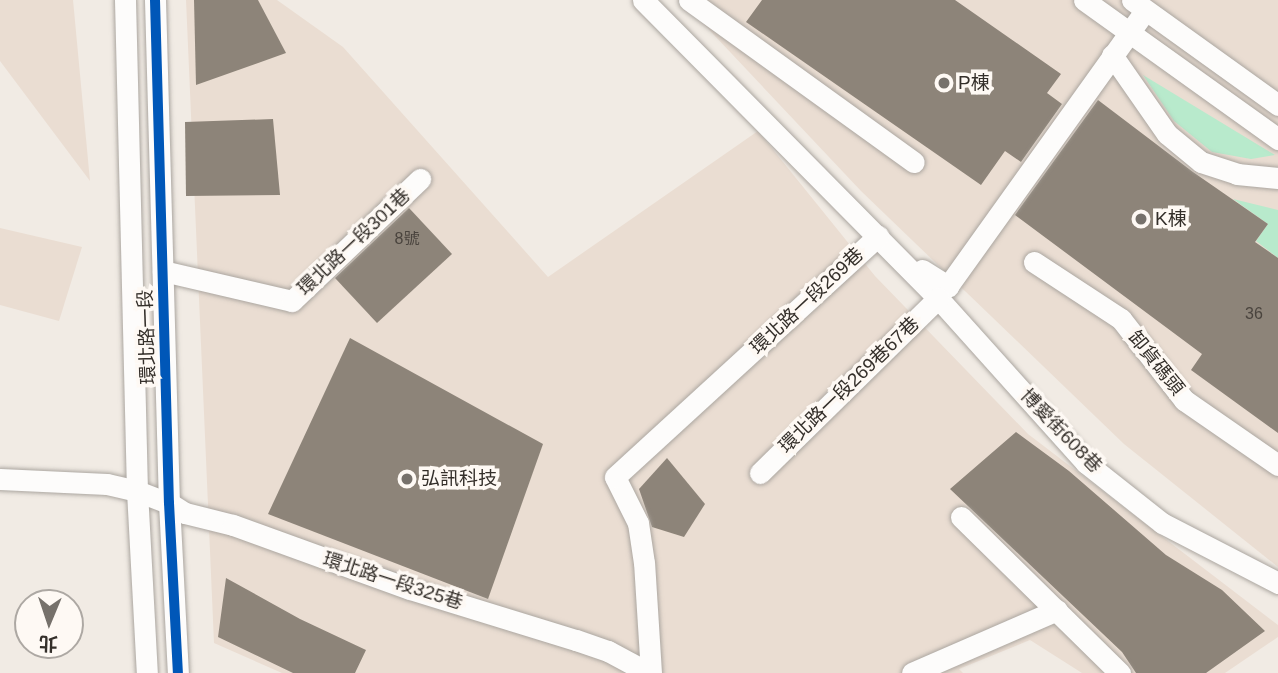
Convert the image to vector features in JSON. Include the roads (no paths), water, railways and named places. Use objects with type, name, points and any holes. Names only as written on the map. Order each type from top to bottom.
[{"type":"street","name":"環北路一段","points":[[125,0],[137,491],[147,673]]},
{"type":"street","name":"環北路一段","points":[[155,0],[169,503],[178,673]]},
{"type":"street","name":"環北路一段269巷","points":[[643,0],[878,236],[615,477],[638,523],[644,563],[650,673]]},
{"type":"street","points":[[689,0],[914,162]]},
{"type":"street","points":[[1084,0],[1278,139]]},
{"type":"street","points":[[896,254],[948,286],[1128,32],[1139,5],[1278,106]]},
{"type":"street","points":[[1112,55],[1167,134],[1201,162],[1237,174],[1278,178]]},
{"type":"street","name":"環北路一段301巷","points":[[163,271],[292,301],[421,179]]},
{"type":"street","name":"博愛街608巷","points":[[878,236],[938,298],[1086,463],[1162,523],[1278,583]]},
{"type":"street","name":"卸貨碼頭","points":[[1034,262],[1121,319],[1184,400],[1278,465]]},
{"type":"street","name":"環北路一段269巷67巷","points":[[760,472],[938,298]]},
{"type":"street","name":"環北路一段325巷","points":[[0,479],[107,484],[137,491],[169,503],[185,513],[233,525],[410,589],[576,640],[650,673]]},
{"type":"street","points":[[961,517],[1120,673]]},
{"type":"street","points":[[912,673],[1057,610]]},
{"type":"place","name":"P棟","points":[[944,83]]},
{"type":"place","name":"K棟","points":[[1141,219]]},
{"type":"place","name":"弘訊科技","points":[[407,479]]}]
